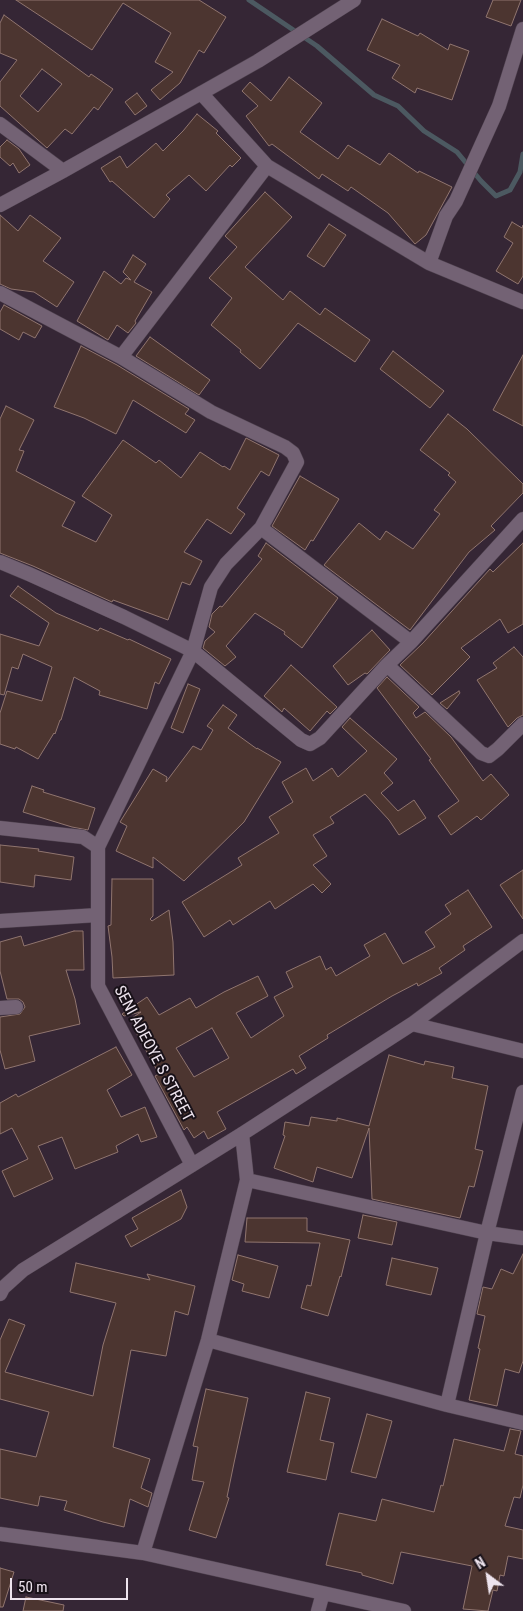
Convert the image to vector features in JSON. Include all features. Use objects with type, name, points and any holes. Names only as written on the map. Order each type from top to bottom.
[{"type":"street","points":[[0,205],[258,61],[354,0]]},
{"type":"street","points":[[429,263],[446,216],[456,201],[499,106],[523,29]]},
{"type":"street","points":[[201,93],[267,166],[429,263],[523,302]]},
{"type":"street","points":[[0,124],[63,171]]},
{"type":"street","points":[[121,357],[267,166]]},
{"type":"street","points":[[0,293],[121,357],[211,412],[285,447],[293,453],[297,462],[261,528],[226,564],[212,587],[193,651],[98,847],[83,836],[0,828]]},
{"type":"street","points":[[0,562],[193,651],[301,740],[310,744],[320,738],[387,665],[518,534],[523,519]]},
{"type":"street","points":[[261,528],[411,642]]},
{"type":"street","points":[[387,665],[482,753],[489,756],[523,724]]},
{"type":"street","name":"SENI ADEOYE S STREET","points":[[98,847],[98,986],[192,1165]]},
{"type":"street","points":[[0,921],[98,915]]},
{"type":"street","points":[[0,1294],[3,1288],[24,1270],[242,1134],[412,1024],[523,941]]},
{"type":"street","points":[[0,1008],[16,1007]]},
{"type":"street","points":[[412,1024],[523,1051]]},
{"type":"street","points":[[447,1405],[487,1233],[523,1092]]},
{"type":"street","points":[[143,1554],[208,1340],[247,1180],[242,1134]]},
{"type":"street","points":[[247,1180],[487,1233],[523,1238]]},
{"type":"street","points":[[208,1340],[447,1405],[523,1423]]},
{"type":"street","points":[[0,1534],[143,1554],[404,1611]]},
{"type":"street","points":[[318,1611],[323,1593]]},
{"type":"building","points":[[16,0],[199,0],[226,17],[204,53],[199,50],[180,83],[160,100],[151,90],[173,72],[155,62],[171,33],[123,3],[92,50]]},
{"type":"building","points":[[493,0],[521,0],[511,26],[486,17]]},
{"type":"building","points":[[4,15],[89,77],[91,74],[113,89],[98,110],[94,107],[72,134],[65,129],[47,148],[0,106],[0,82],[17,60],[0,53],[0,23]],"holes":[[[42,69],[62,84],[38,112],[20,96]]]},
{"type":"building","points":[[382,19],[418,36],[420,33],[448,50],[450,44],[469,51],[452,100],[417,88],[415,93],[392,78],[400,65],[367,50]]},
{"type":"building","points":[[289,77],[322,103],[300,132],[338,159],[348,145],[380,165],[389,153],[418,173],[419,171],[452,187],[426,235],[415,244],[388,213],[351,187],[348,191],[322,174],[319,179],[272,144],[269,146],[246,116],[258,106],[242,91],[250,82],[271,101]]},
{"type":"building","points":[[137,93],[147,106],[135,115],[125,102]]},
{"type":"building","points":[[197,114],[218,131],[216,133],[241,158],[232,167],[230,165],[206,191],[189,175],[166,195],[170,199],[154,218],[112,181],[110,182],[101,168],[120,156],[127,168],[156,143],[163,151]]},
{"type":"building","points":[[7,140],[19,149],[30,165],[19,173],[13,163],[10,166],[0,157],[0,147]]},
{"type":"building","points":[[265,192],[292,217],[245,267],[283,300],[290,291],[320,315],[325,308],[370,340],[355,362],[298,323],[260,369],[211,325],[232,298],[209,278],[237,247],[225,236]]},
{"type":"building","points":[[0,215],[18,231],[30,215],[61,238],[43,261],[74,282],[57,307],[34,292],[11,289],[0,284]]},
{"type":"building","points":[[512,222],[522,228],[523,225],[523,276],[518,284],[496,271],[513,243],[504,237]]},
{"type":"building","points":[[329,224],[346,235],[324,267],[307,256]]},
{"type":"building","points":[[133,255],[146,264],[134,282],[152,292],[135,321],[136,323],[128,333],[117,325],[108,340],[77,321],[104,271],[121,284],[126,278],[131,280],[123,272]]},
{"type":"building","points":[[4,305],[42,326],[35,338],[23,332],[19,340],[0,329],[0,312]]},
{"type":"building","points":[[150,337],[210,380],[199,395],[136,356]]},
{"type":"building","points":[[81,346],[117,365],[189,409],[185,414],[195,420],[186,433],[133,400],[116,434],[84,418],[54,407]]},
{"type":"building","points":[[393,351],[444,391],[430,408],[380,369]]},
{"type":"building","points":[[523,355],[523,426],[493,410]]},
{"type":"building","points":[[6,406],[34,420],[19,450],[24,451],[16,471],[75,502],[62,526],[96,542],[112,515],[82,496],[123,440],[156,463],[159,460],[181,478],[200,452],[230,470],[246,438],[279,455],[269,476],[261,471],[237,508],[245,514],[231,534],[207,519],[184,552],[202,561],[190,585],[182,582],[168,620],[113,600],[112,602],[0,553],[0,419]]},
{"type":"building","points":[[448,414],[467,429],[523,484],[523,493],[491,526],[495,530],[469,552],[410,630],[324,565],[359,523],[380,540],[386,531],[413,549],[440,514],[434,510],[456,482],[448,475],[450,473],[420,450]]},
{"type":"building","points":[[300,476],[339,499],[313,541],[311,540],[305,550],[272,526]]},
{"type":"building","points":[[266,543],[338,598],[302,648],[284,634],[285,632],[255,613],[226,646],[236,657],[225,666],[203,648],[205,641],[215,632],[209,627],[212,614],[220,606],[222,607],[262,559],[258,556]]},
{"type":"building","points":[[523,543],[523,624],[508,633],[500,619],[461,648],[470,657],[432,695],[400,665],[423,643],[490,569],[493,572]]},
{"type":"building","points":[[18,586],[56,613],[98,631],[100,628],[129,639],[171,659],[159,684],[155,682],[147,709],[99,695],[100,691],[74,677],[55,734],[38,759],[16,747],[15,749],[0,744],[0,713],[7,691],[42,701],[52,667],[23,654],[18,669],[12,667],[4,695],[0,694],[0,634],[39,646],[49,623],[10,596]]},
{"type":"building","points":[[372,630],[390,650],[367,674],[365,673],[348,685],[333,666]]},
{"type":"building","points":[[514,647],[523,657],[523,715],[508,727],[477,680],[497,668],[493,663]]},
{"type":"building","points":[[291,665],[337,707],[330,714],[327,711],[310,731],[284,708],[282,712],[264,696]]},
{"type":"building","points":[[387,677],[419,707],[413,713],[416,718],[425,712],[451,737],[483,781],[491,774],[509,795],[481,820],[477,816],[451,835],[438,816],[459,801],[429,760],[431,759],[377,688]]},
{"type":"building","points":[[188,684],[200,689],[183,733],[171,728]]},
{"type":"building","points":[[459,691],[460,693],[447,709],[440,703]]},
{"type":"building","points":[[223,705],[237,715],[228,728],[257,749],[281,762],[244,822],[184,881],[153,857],[153,868],[116,851],[127,826],[120,822],[153,769],[167,777],[166,782],[193,746],[201,750],[213,730],[207,726]]},
{"type":"building","points":[[350,718],[397,759],[384,773],[393,783],[381,793],[398,811],[414,800],[426,818],[399,835],[389,820],[365,794],[330,817],[334,823],[313,835],[327,856],[313,865],[331,884],[322,893],[313,884],[275,909],[270,901],[233,925],[230,920],[204,937],[182,902],[242,865],[238,858],[279,833],[269,817],[293,802],[282,782],[306,768],[313,781],[332,768],[338,777],[367,751],[342,727]]},
{"type":"building","points":[[32,786],[44,790],[43,792],[95,808],[88,830],[23,812]]},
{"type":"building","points":[[0,845],[39,849],[38,851],[74,857],[71,880],[35,875],[34,887],[0,882]]},
{"type":"building","points":[[523,870],[523,919],[500,885]]},
{"type":"building","points":[[112,879],[153,879],[153,916],[150,919],[152,921],[169,910],[173,942],[174,975],[113,978],[108,926],[111,925]]},
{"type":"building","points":[[468,890],[492,927],[463,946],[465,950],[439,968],[442,973],[418,986],[417,983],[392,996],[327,1035],[328,1038],[299,1056],[306,1068],[296,1074],[293,1069],[217,1112],[226,1129],[208,1139],[204,1131],[194,1138],[187,1127],[184,1130],[155,1076],[159,1074],[132,1025],[135,1023],[132,1018],[141,1012],[124,1016],[122,1014],[147,997],[159,1015],[190,998],[196,1008],[258,976],[268,996],[236,1013],[251,1038],[284,1016],[274,997],[293,987],[286,972],[320,956],[326,970],[331,967],[336,976],[370,956],[364,945],[385,933],[403,964],[435,947],[425,932],[451,914],[445,905]],"holes":[[[212,1028],[229,1058],[194,1077],[176,1048]]]},
{"type":"building","points":[[74,931],[83,931],[84,970],[66,970],[80,1024],[29,1036],[35,1061],[5,1069],[0,1050],[0,1017],[20,1014],[25,1007],[19,999],[7,999],[0,971],[0,942],[21,936],[24,946]]},
{"type":"building","points":[[116,1047],[132,1075],[107,1090],[121,1117],[145,1107],[157,1137],[141,1142],[138,1134],[116,1146],[118,1152],[75,1169],[62,1137],[38,1146],[53,1179],[14,1197],[2,1171],[28,1159],[12,1128],[0,1134],[0,1103],[16,1094],[18,1097]]},
{"type":"building","points":[[389,1055],[424,1065],[425,1061],[454,1067],[452,1078],[488,1086],[475,1149],[483,1151],[474,1187],[469,1186],[460,1218],[372,1199],[369,1128],[352,1178],[317,1167],[313,1182],[274,1168],[285,1136],[283,1135],[285,1122],[309,1126],[311,1117],[337,1121],[337,1118],[369,1126]]},
{"type":"building","points":[[181,1190],[187,1207],[181,1219],[131,1247],[125,1236],[138,1229],[132,1218]]},
{"type":"building","points":[[363,1215],[397,1222],[392,1245],[358,1238]]},
{"type":"building","points":[[247,1218],[307,1218],[307,1231],[350,1240],[341,1277],[328,1316],[301,1308],[307,1285],[311,1286],[320,1243],[245,1242]]},
{"type":"building","points":[[523,1254],[523,1361],[519,1373],[505,1369],[497,1406],[469,1400],[485,1316],[477,1314],[483,1287],[492,1289],[501,1269],[513,1274]]},
{"type":"building","points":[[238,1255],[278,1266],[269,1298],[242,1291],[244,1284],[232,1280]]},
{"type":"building","points":[[392,1258],[438,1268],[431,1295],[386,1285]]},
{"type":"building","points":[[76,1263],[150,1280],[147,1274],[195,1286],[188,1315],[175,1311],[166,1356],[131,1350],[113,1447],[150,1459],[141,1488],[152,1493],[148,1507],[130,1499],[124,1527],[64,1510],[67,1501],[40,1496],[38,1506],[0,1498],[0,1449],[36,1457],[49,1412],[0,1399],[0,1340],[9,1319],[25,1325],[5,1372],[93,1396],[103,1345],[116,1303],[70,1292]]},
{"type":"building","points":[[206,1389],[248,1398],[227,1497],[229,1498],[216,1538],[189,1530],[204,1482],[192,1480],[198,1447],[193,1446]]},
{"type":"building","points":[[306,1392],[330,1398],[320,1440],[334,1443],[326,1480],[287,1472]]},
{"type":"building","points":[[367,1414],[392,1421],[376,1478],[351,1472]]},
{"type":"building","points":[[510,1429],[521,1431],[515,1454],[523,1456],[523,1485],[520,1498],[514,1497],[505,1526],[523,1530],[523,1559],[508,1556],[504,1576],[500,1575],[497,1591],[493,1590],[488,1611],[463,1609],[472,1566],[401,1552],[393,1584],[362,1575],[362,1573],[326,1565],[339,1513],[376,1521],[382,1499],[434,1512],[441,1485],[443,1486],[454,1439],[504,1451]]},
{"type":"building","points":[[0,1568],[14,1572],[3,1607],[0,1607]]},
{"type":"building","points":[[26,1597],[64,1605],[63,1611],[23,1611]]},
{"type":"waterway","points":[[249,0],[317,46],[374,95],[398,106],[424,131],[457,152],[496,196],[510,190],[520,172],[523,154]]}]
